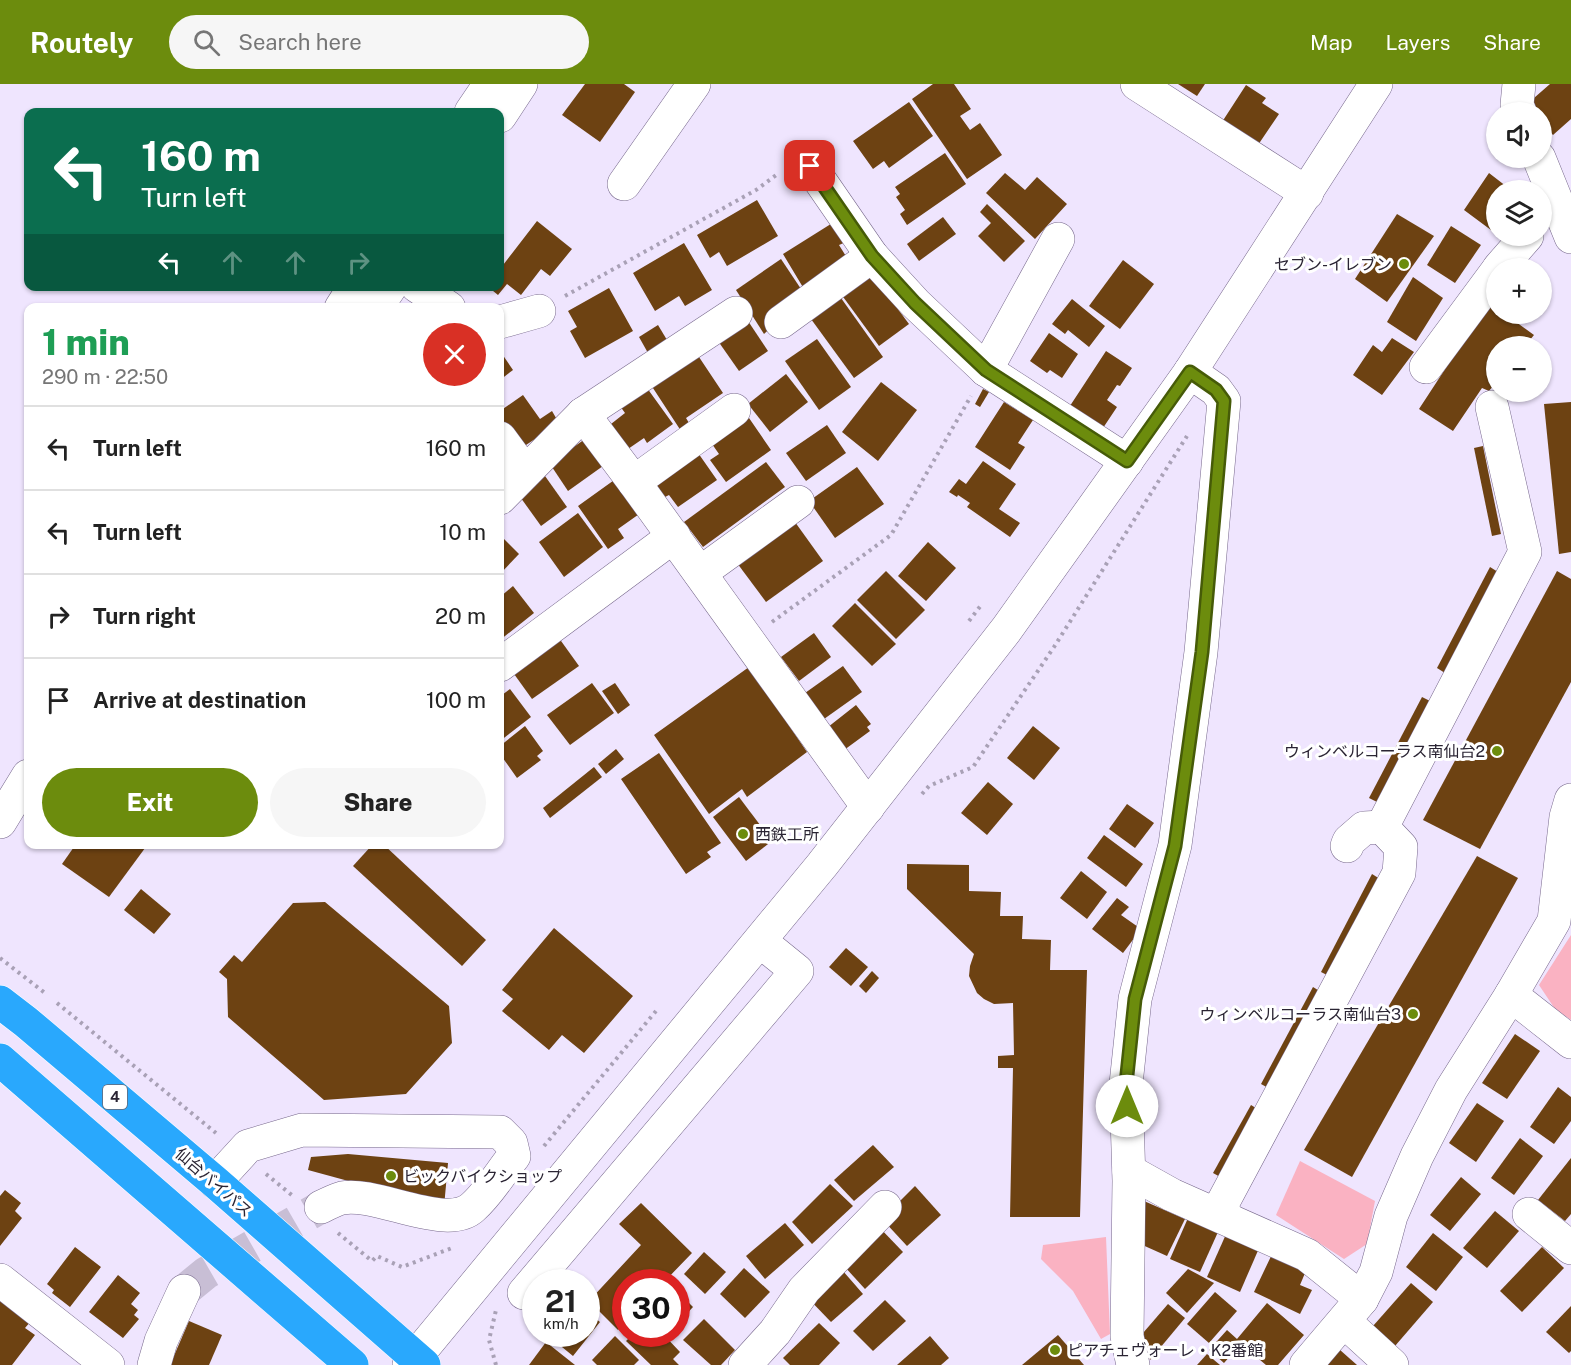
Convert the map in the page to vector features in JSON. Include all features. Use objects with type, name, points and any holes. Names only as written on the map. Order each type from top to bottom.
[{"type":"highway","name":"仙台バイパス","points":[[0,1002],[215,1182],[417,1362]]},
{"type":"highway","points":[[0,1060],[352,1365]]},
{"type":"street","points":[[474,108],[490,84]]},
{"type":"street","points":[[504,110],[521,84]]},
{"type":"street","points":[[624,184],[694,84]]},
{"type":"street","points":[[417,1362],[868,807],[1006,630],[1190,372],[1376,84]]},
{"type":"street","points":[[1517,102],[1519,84]]},
{"type":"street","points":[[1138,85],[1307,194]]},
{"type":"street","points":[[810,166],[872,256],[915,303],[986,370],[1127,461]]},
{"type":"street","points":[[1552,213],[1571,237]]},
{"type":"street","points":[[986,370],[1058,239]]},
{"type":"street","points":[[1508,258],[1518,246]]},
{"type":"street","points":[[781,322],[872,256]]},
{"type":"street","points":[[1426,367],[1486,286]]},
{"type":"street","points":[[424,291],[442,303]]},
{"type":"street","points":[[504,321],[539,311]]},
{"type":"street","points":[[504,494],[583,414],[736,313]]},
{"type":"street","points":[[1133,1365],[1127,1336],[1129,1171],[1126,1084],[1135,999],[1175,846],[1202,652],[1224,401],[1216,390],[1190,372]]},
{"type":"street","points":[[1382,827],[1525,552],[1492,407]]},
{"type":"street","points":[[634,482],[734,410]]},
{"type":"street","points":[[583,414],[674,536],[868,807]]},
{"type":"street","points":[[504,443],[525,472]]},
{"type":"street","points":[[700,573],[798,502]]},
{"type":"street","points":[[504,662],[674,536]]},
{"type":"street","points":[[0,822],[24,783]]},
{"type":"street","points":[[1306,1365],[1353,1310],[1376,1272],[1391,1216],[1417,1156],[1452,1090],[1554,921],[1566,818],[1571,800]]},
{"type":"street","points":[[0,833],[24,803]]},
{"type":"street","points":[[1227,1218],[1221,1206],[1399,873],[1401,847],[1382,827],[1364,828],[1348,841],[1347,846]]},
{"type":"street","points":[[544,1269],[797,971],[760,941]]},
{"type":"street","points":[[1511,995],[1571,1042]]},
{"type":"street","points":[[215,1182],[249,1146],[302,1130],[500,1132],[511,1143],[514,1156],[473,1208],[460,1216],[363,1199],[343,1198],[317,1212]]},
{"type":"street","points":[[1129,1171],[1173,1194],[1307,1255],[1353,1310],[1392,1365]]},
{"type":"street","points":[[745,1365],[776,1332],[804,1290],[885,1207]]},
{"type":"street","points":[[1529,1214],[1571,1248]]},
{"type":"street","points":[[0,1280],[108,1365]]},
{"type":"street","points":[[154,1365],[184,1291]]},
{"type":"path","points":[[539,311],[756,190],[803,155],[810,166]]},
{"type":"path","points":[[747,640],[891,535],[986,370]]},
{"type":"path","points":[[922,794],[929,786],[973,767],[1054,647],[1189,433]]},
{"type":"path","points":[[967,624],[988,596]]},
{"type":"path","points":[[0,958],[241,1154],[317,1212],[372,1261],[377,1256],[402,1267],[461,1245]]},
{"type":"path","points":[[537,1155],[657,1010]]},
{"type":"shaded area","points":[[1571,935],[1571,1020],[1555,1009],[1539,985]]},
{"type":"shaded area","points":[[1300,1161],[1375,1201],[1367,1244],[1344,1259],[1276,1215]]},
{"type":"shaded area","points":[[1106,1237],[1110,1334],[1101,1339],[1073,1291],[1041,1259],[1043,1245]]},
{"type":"building","points":[[585,84],[624,84],[635,92],[600,142],[562,115]]},
{"type":"building","points":[[933,84],[954,84],[971,109],[960,116],[970,130],[980,123],[1002,155],[967,179],[912,99]]},
{"type":"building","points":[[1178,84],[1205,84],[1197,96]]},
{"type":"building","points":[[1550,84],[1571,84],[1571,119],[1553,135],[1552,102],[1529,102]]},
{"type":"building","points":[[1246,85],[1266,98],[1262,103],[1279,114],[1258,145],[1222,122]]},
{"type":"building","points":[[909,102],[933,136],[889,168],[884,161],[873,169],[853,141]]},
{"type":"building","points":[[945,153],[966,184],[907,225],[900,214],[905,210],[896,197],[900,194],[895,187]]},
{"type":"building","points":[[1005,173],[1025,190],[1037,177],[1067,204],[1035,239],[986,193]]},
{"type":"building","points":[[1489,173],[1498,180],[1486,180],[1486,226],[1464,210]]},
{"type":"building","points":[[757,200],[778,236],[727,266],[719,252],[710,258],[697,235]]},
{"type":"building","points":[[987,204],[1025,241],[1004,262],[978,236],[991,223],[980,212]]},
{"type":"building","points":[[1397,214],[1434,236],[1387,302],[1355,279]]},
{"type":"building","points":[[943,217],[956,234],[919,261],[907,244]]},
{"type":"building","points":[[537,221],[572,249],[550,276],[541,269],[521,295],[507,284],[504,288],[504,264]]},
{"type":"building","points":[[834,222],[846,242],[839,245],[849,261],[804,289],[783,254]]},
{"type":"building","points":[[1451,226],[1481,245],[1455,283],[1427,265]]},
{"type":"building","points":[[684,243],[712,290],[685,306],[679,296],[655,311],[633,273]]},
{"type":"building","points":[[781,259],[805,295],[764,334],[736,290]]},
{"type":"building","points":[[1123,260],[1154,284],[1120,329],[1089,306]]},
{"type":"building","points":[[871,273],[909,324],[879,346],[841,294]]},
{"type":"building","points":[[1413,277],[1443,298],[1416,341],[1387,322]]},
{"type":"building","points":[[609,288],[633,331],[585,358],[570,331],[577,327],[568,311]]},
{"type":"building","points":[[841,298],[883,357],[854,378],[811,319]]},
{"type":"building","points":[[1072,299],[1105,326],[1089,347],[1068,330],[1065,334],[1052,324]]},
{"type":"building","points":[[1486,307],[1486,324],[1519,324],[1534,335],[1486,336],[1486,390],[1482,388],[1453,431],[1419,409]]},
{"type":"building","points":[[748,321],[768,351],[739,371],[718,341]]},
{"type":"building","points":[[658,325],[667,340],[648,353],[639,337]]},
{"type":"building","points":[[1049,333],[1078,354],[1062,378],[1050,370],[1047,373],[1030,361]]},
{"type":"building","points":[[1392,338],[1414,352],[1382,395],[1353,375],[1373,345],[1382,352]]},
{"type":"building","points":[[817,339],[851,387],[819,410],[785,361]]},
{"type":"building","points":[[1106,351],[1132,368],[1107,400],[1117,407],[1099,434],[1066,412]]},
{"type":"building","points":[[697,354],[723,393],[686,418],[692,428],[683,434],[651,385]]},
{"type":"building","points":[[504,357],[513,370],[504,377]]},
{"type":"building","points":[[786,374],[808,402],[770,432],[748,404]]},
{"type":"building","points":[[881,382],[917,410],[878,461],[842,432]]},
{"type":"building","points":[[647,388],[673,424],[647,443],[644,438],[628,449],[611,424],[625,413],[620,406]]},
{"type":"building","points":[[983,389],[989,392],[980,407],[975,404]]},
{"type":"building","points":[[523,395],[540,419],[552,411],[559,423],[520,449],[504,425],[504,408]]},
{"type":"building","points":[[1004,402],[1033,420],[1018,443],[1025,447],[1010,470],[975,447]]},
{"type":"building","points":[[1571,402],[1571,552],[1559,554],[1544,404]]},
{"type":"building","points":[[749,418],[771,450],[726,482],[710,460],[719,454],[712,444]]},
{"type":"building","points":[[827,425],[846,453],[806,481],[786,453]]},
{"type":"building","points":[[585,439],[603,466],[568,491],[550,464]]},
{"type":"building","points":[[1483,446],[1501,534],[1492,536],[1474,448]]},
{"type":"building","points":[[696,450],[717,480],[678,507],[669,495],[665,497],[653,480]]},
{"type":"building","points":[[983,461],[1016,484],[999,509],[1020,523],[1010,537],[967,507],[970,503],[949,492],[959,479],[966,484]]},
{"type":"building","points":[[766,462],[785,487],[703,547],[684,522]]},
{"type":"building","points":[[857,467],[884,504],[835,538],[809,501]]},
{"type":"building","points":[[545,476],[567,507],[541,526],[518,494]]},
{"type":"building","points":[[617,478],[642,512],[618,529],[624,538],[608,549],[578,506]]},
{"type":"building","points":[[578,513],[603,547],[564,577],[539,542]]},
{"type":"building","points":[[795,522],[823,561],[766,602],[737,563]]},
{"type":"building","points":[[504,539],[519,554],[504,570]]},
{"type":"building","points":[[928,542],[956,568],[926,601],[898,576]]},
{"type":"building","points":[[1490,567],[1498,572],[1445,673],[1437,668]]},
{"type":"building","points":[[886,571],[925,610],[896,639],[857,600]]},
{"type":"building","name":"ウィンベルコーラス南仙台2","points":[[1557,571],[1571,579],[1571,682],[1480,849],[1423,820]]},
{"type":"building","points":[[513,586],[534,613],[504,637],[504,594]]},
{"type":"building","points":[[855,603],[896,644],[872,666],[832,626]]},
{"type":"building","points":[[814,633],[831,657],[799,681],[781,657]]},
{"type":"building","points":[[556,634],[579,666],[532,699],[509,667]]},
{"type":"building","points":[[843,666],[862,692],[824,719],[805,693]]},
{"type":"building","points":[[749,667],[807,752],[747,797],[742,789],[709,814],[654,735]]},
{"type":"building","points":[[592,683],[614,713],[570,745],[547,715]]},
{"type":"building","points":[[615,683],[630,705],[618,714],[602,691]]},
{"type":"building","points":[[510,689],[531,717],[504,738],[504,694]]},
{"type":"building","points":[[1422,697],[1430,701],[1377,802],[1369,798]]},
{"type":"building","points":[[856,705],[871,724],[867,727],[870,731],[840,753],[823,731]]},
{"type":"building","points":[[525,726],[543,751],[537,756],[541,760],[517,778],[504,760],[504,743]]},
{"type":"building","points":[[1033,726],[1060,748],[1034,780],[1007,758]]},
{"type":"building","points":[[616,749],[624,759],[606,774],[598,764]]},
{"type":"building","points":[[659,753],[721,843],[707,852],[711,857],[686,874],[621,779]]},
{"type":"building","points":[[594,767],[602,777],[550,818],[543,808]]},
{"type":"building","points":[[988,782],[1013,804],[987,835],[961,813]]},
{"type":"building","points":[[739,797],[772,841],[746,861],[713,817]]},
{"type":"building","points":[[1127,804],[1154,823],[1135,848],[1109,829]]},
{"type":"building","points":[[1104,835],[1143,864],[1126,887],[1087,858]]},
{"type":"building","points":[[72,849],[144,849],[109,897],[62,864]]},
{"type":"building","points":[[368,849],[388,849],[486,940],[462,966],[353,866]]},
{"type":"building","name":"ウィンベルコーラス南仙台3","points":[[1477,856],[1518,878],[1352,1177],[1304,1150]]},
{"type":"building","points":[[907,864],[969,865],[969,891],[1001,892],[1000,916],[1023,916],[1022,939],[1051,940],[1050,970],[1087,970],[1080,1217],[1010,1217],[1013,1068],[998,1068],[998,1056],[1014,1055],[1013,1003],[994,1004],[977,993],[969,976],[974,954],[907,889]]},
{"type":"building","points":[[1081,871],[1107,892],[1087,919],[1060,898]]},
{"type":"building","points":[[1372,874],[1380,879],[1329,976],[1321,972]]},
{"type":"building","points":[[141,889],[171,914],[154,934],[124,910]]},
{"type":"building","points":[[1117,898],[1129,907],[1121,915],[1141,929],[1123,953],[1092,929]]},
{"type":"building","points":[[325,902],[449,1006],[452,1043],[406,1094],[324,1100],[228,1017],[227,979],[219,972],[234,955],[242,962],[293,903]]},
{"type":"building","points":[[554,928],[633,996],[584,1053],[562,1035],[549,1050],[502,1011],[513,999],[502,990]]},
{"type":"building","points":[[846,948],[868,967],[851,986],[829,967]]},
{"type":"building","points":[[872,971],[879,978],[866,993],[859,986]]},
{"type":"building","points":[[1313,987],[1321,992],[1270,1089],[1261,1084]]},
{"type":"building","points":[[1515,1034],[1540,1051],[1507,1099],[1482,1083]]},
{"type":"building","points":[[1558,1087],[1571,1097],[1571,1121],[1554,1144],[1530,1127]]},
{"type":"building","points":[[1477,1103],[1504,1121],[1476,1162],[1449,1143]]},
{"type":"building","points":[[1251,1105],[1259,1110],[1222,1178],[1213,1173]]},
{"type":"building","points":[[1520,1138],[1543,1156],[1514,1195],[1491,1178]]},
{"type":"building","points":[[873,1145],[894,1167],[854,1201],[834,1180]]},
{"type":"building","points":[[348,1154],[448,1163],[444,1207],[308,1170],[311,1157]]},
{"type":"building","points":[[1571,1158],[1571,1214],[1565,1221],[1538,1200]]},
{"type":"building","points":[[1461,1177],[1481,1194],[1450,1231],[1430,1215]]},
{"type":"building","points":[[830,1184],[853,1206],[812,1244],[792,1222]]},
{"type":"building","points":[[915,1186],[941,1215],[907,1246],[882,1219]]},
{"type":"building","points":[[5,1190],[21,1203],[15,1211],[22,1218],[0,1246],[0,1196]]},
{"type":"building","points":[[1144,1201],[1185,1219],[1167,1256],[1138,1243]]},
{"type":"building","points":[[641,1203],[692,1253],[677,1269],[619,1269],[641,1245],[619,1224]]},
{"type":"building","points":[[1495,1211],[1519,1231],[1487,1268],[1463,1248]]},
{"type":"building","points":[[1188,1218],[1218,1232],[1200,1272],[1170,1259]]},
{"type":"building","points":[[785,1223],[804,1245],[765,1279],[746,1256]]},
{"type":"building","points":[[878,1226],[903,1252],[865,1289],[844,1266]]},
{"type":"building","points":[[1227,1232],[1260,1246],[1240,1292],[1207,1277]]},
{"type":"building","points":[[1433,1233],[1463,1257],[1436,1291],[1406,1267]]},
{"type":"building","points":[[75,1247],[101,1267],[70,1307],[52,1293],[54,1290],[47,1284]]},
{"type":"building","points":[[1542,1247],[1564,1268],[1522,1312],[1500,1291]]},
{"type":"building","points":[[1274,1250],[1308,1266],[1300,1285],[1312,1290],[1300,1314],[1254,1292]]},
{"type":"building","points":[[704,1252],[726,1272],[705,1294],[690,1280],[689,1269]]},
{"type":"building","points":[[836,1263],[863,1294],[831,1322],[805,1295]]},
{"type":"building","points":[[744,1268],[770,1292],[745,1318],[720,1294]]},
{"type":"building","points":[[1188,1269],[1214,1283],[1187,1313],[1166,1293]]},
{"type":"building","points":[[118,1275],[140,1293],[131,1304],[138,1310],[134,1315],[139,1319],[123,1338],[89,1312]]},
{"type":"building","points":[[612,1276],[612,1324],[600,1312],[600,1289]]},
{"type":"building","points":[[1411,1283],[1433,1302],[1395,1346],[1373,1326]]},
{"type":"building","points":[[1215,1292],[1237,1311],[1209,1343],[1187,1324]]},
{"type":"building","points":[[0,1297],[31,1321],[25,1328],[35,1335],[12,1365],[0,1365]]},
{"type":"building","points":[[885,1300],[906,1321],[873,1351],[853,1331]]},
{"type":"building","points":[[1267,1303],[1304,1335],[1278,1365],[1266,1365],[1241,1344],[1224,1363],[1209,1350],[1227,1330],[1237,1339]]},
{"type":"building","points":[[1168,1304],[1185,1318],[1150,1360],[1143,1333]]},
{"type":"building","points":[[1571,1306],[1571,1351],[1569,1353],[1546,1332]]},
{"type":"building","points":[[704,1319],[735,1350],[721,1365],[711,1365],[690,1346],[690,1333]]},
{"type":"building","points":[[189,1321],[222,1335],[209,1365],[170,1365]]},
{"type":"building","points":[[819,1323],[840,1343],[819,1365],[790,1365],[783,1358]]},
{"type":"building","name":"ピアチェヴォーレ・K2番館","points":[[1058,1335],[1084,1365],[1022,1365]]},
{"type":"building","points":[[930,1336],[949,1358],[941,1365],[897,1365]]},
{"type":"building","points":[[612,1339],[612,1347],[626,1347],[639,1360],[634,1365],[597,1365],[592,1360]]},
{"type":"building","points":[[1331,1342],[1357,1365],[1311,1365]]},
{"type":"building","points":[[542,1347],[552,1347],[575,1365],[529,1365]]},
{"type":"building","points":[[562,1347],[580,1347],[573,1356]]},
{"type":"building","points":[[632,1347],[675,1347],[680,1352],[673,1359],[679,1365],[651,1365]]},
{"type":"building","points":[[1207,1354],[1220,1365],[1197,1365]]},
{"type":"tunnel","points":[[184,1291],[206,1273],[321,1207]]},
{"type":"place","name":"セブン-イレブン","points":[[1404,264]]},
{"type":"place","name":"ウィンベルコーラス南仙台2","points":[[1497,751]]},
{"type":"place","name":"西鉄工所","points":[[743,834]]},
{"type":"place","name":"ウィンベルコーラス南仙台3","points":[[1413,1014]]},
{"type":"place","name":"ビックバイクショップ","points":[[391,1176]]},
{"type":"place","name":"ピアチェヴォーレ・K2番館","points":[[1055,1350]]},
{"type":"route","points":[[810,166],[872,256],[915,303],[986,370],[1127,461],[1190,372],[1216,390],[1224,401],[1202,652],[1175,846],[1135,999],[1126,1084],[1127,1106]]}]
